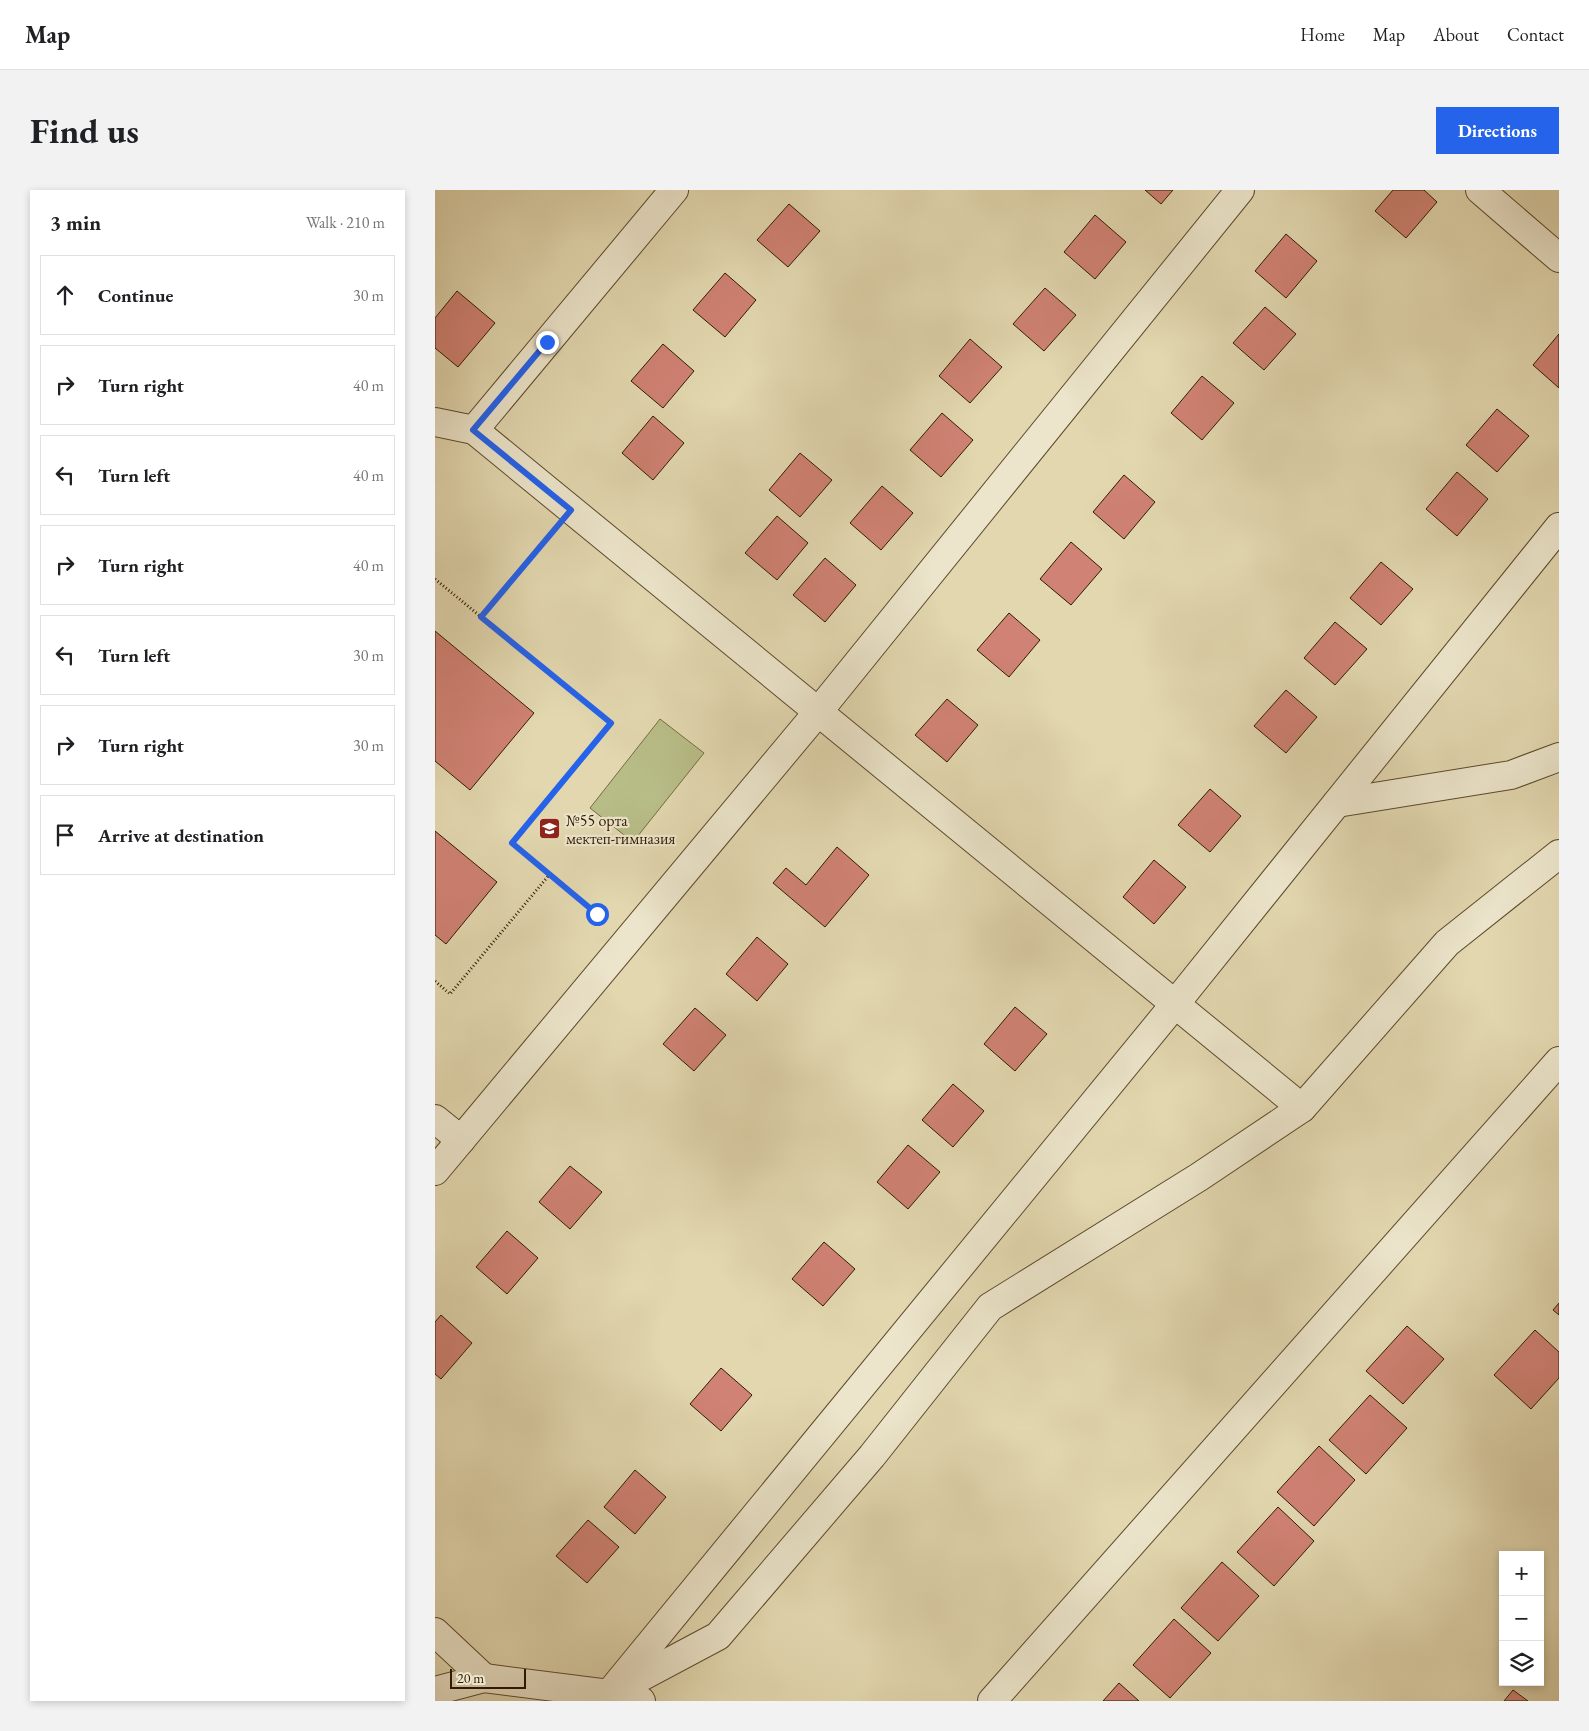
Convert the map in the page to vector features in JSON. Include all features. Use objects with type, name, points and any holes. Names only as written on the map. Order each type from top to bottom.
[{"type":"street","points":[[473,430],[674,190]]},
{"type":"street","points":[[435,1171],[818,712],[1240,190]]},
{"type":"street","points":[[1480,190],[1559,258]]},
{"type":"street","points":[[435,422],[473,430],[1302,1108]]},
{"type":"street","points":[[609,1694],[1175,1004],[1559,526]]},
{"type":"street","points":[[1337,803],[1511,775],[1559,757]]},
{"type":"street","points":[[609,1694],[718,1636],[871,1456],[990,1307],[1199,1177],[1302,1108],[1447,944],[1559,854]]},
{"type":"street","points":[[992,1701],[1559,1061]]},
{"type":"street","points":[[435,1119],[461,1140]]},
{"type":"street","points":[[435,1632],[484,1678]]},
{"type":"street","points":[[435,1691],[484,1678],[609,1694],[641,1701]]},
{"type":"path","points":[[481,617],[571,510]]},
{"type":"path","points":[[435,579],[611,723],[512,843],[597,914]]},
{"type":"path","points":[[435,982],[451,994],[549,874]]},
{"type":"green space","points":[[660,719],[704,753],[633,842],[590,808]]},
{"type":"building","points":[[1145,190],[1173,190],[1161,204]]},
{"type":"building","points":[[1393,190],[1424,190],[1437,202],[1406,238],[1375,211]]},
{"type":"building","points":[[789,204],[820,231],[788,267],[757,240]]},
{"type":"building","points":[[1095,215],[1126,242],[1095,279],[1064,252]]},
{"type":"building","points":[[1286,234],[1317,261],[1286,298],[1255,271]]},
{"type":"building","points":[[725,273],[756,300],[725,337],[693,310]]},
{"type":"building","points":[[1045,288],[1076,315],[1044,351],[1013,324]]},
{"type":"building","points":[[457,291],[495,323],[458,367],[435,348],[435,318]]},
{"type":"building","points":[[1265,307],[1296,334],[1264,370],[1233,343]]},
{"type":"building","points":[[1559,334],[1559,388],[1533,365]]},
{"type":"building","points":[[970,339],[1002,367],[970,403],[939,376]]},
{"type":"building","points":[[663,344],[694,371],[663,408],[631,381]]},
{"type":"building","points":[[1202,376],[1234,403],[1202,440],[1171,413]]},
{"type":"building","points":[[1497,409],[1529,436],[1497,472],[1466,445]]},
{"type":"building","points":[[942,413],[973,440],[941,477],[910,450]]},
{"type":"building","points":[[653,416],[684,443],[653,480],[622,453]]},
{"type":"building","points":[[800,453],[832,480],[800,517],[769,490]]},
{"type":"building","points":[[1457,472],[1488,499],[1457,536],[1426,509]]},
{"type":"building","points":[[1124,475],[1155,502],[1124,539],[1093,512]]},
{"type":"building","points":[[882,486],[913,513],[881,550],[850,523]]},
{"type":"building","points":[[777,516],[808,543],[777,580],[745,553]]},
{"type":"building","points":[[1071,542],[1102,569],[1071,605],[1040,579]]},
{"type":"building","points":[[825,558],[856,585],[825,622],[793,595]]},
{"type":"building","points":[[1381,562],[1413,589],[1381,625],[1350,598]]},
{"type":"building","points":[[1009,613],[1040,640],[1009,677],[977,650]]},
{"type":"building","points":[[1335,622],[1367,649],[1335,685],[1304,658]]},
{"type":"building","points":[[435,631],[534,713],[470,790],[435,761]]},
{"type":"building","points":[[1286,690],[1317,717],[1286,753],[1254,726]]},
{"type":"building","points":[[947,699],[978,725],[947,762],[915,735]]},
{"type":"building","points":[[1210,789],[1241,816],[1210,852],[1178,825]]},
{"type":"building","points":[[435,831],[497,882],[446,944],[435,935]]},
{"type":"building","points":[[837,847],[869,875],[825,927],[773,883],[786,868],[806,885]]},
{"type":"building","points":[[1154,860],[1186,887],[1154,924],[1123,897]]},
{"type":"building","points":[[757,937],[788,964],[757,1001],[726,974]]},
{"type":"building","points":[[1015,1007],[1047,1034],[1015,1071],[984,1044]]},
{"type":"building","points":[[695,1008],[726,1035],[694,1071],[663,1044]]},
{"type":"building","points":[[953,1084],[984,1111],[953,1147],[922,1120]]},
{"type":"building","points":[[908,1145],[940,1172],[908,1209],[877,1182]]},
{"type":"building","points":[[570,1166],[602,1192],[570,1229],[539,1202]]},
{"type":"building","points":[[507,1231],[538,1258],[507,1294],[476,1267]]},
{"type":"building","points":[[824,1242],[855,1269],[823,1306],[792,1279]]},
{"type":"building","points":[[1559,1303],[1559,1315],[1553,1310]]},
{"type":"building","points":[[441,1315],[472,1343],[441,1379],[435,1374],[435,1322]]},
{"type":"building","points":[[1407,1326],[1444,1359],[1403,1404],[1366,1371]]},
{"type":"building","points":[[1535,1330],[1559,1352],[1559,1378],[1531,1409],[1494,1375]]},
{"type":"building","points":[[721,1368],[752,1395],[721,1431],[690,1404]]},
{"type":"building","points":[[1370,1395],[1407,1428],[1366,1474],[1329,1440]]},
{"type":"building","points":[[1319,1446],[1355,1480],[1314,1526],[1277,1492]]},
{"type":"building","points":[[635,1470],[666,1497],[635,1534],[604,1507]]},
{"type":"building","points":[[1278,1507],[1314,1541],[1274,1586],[1237,1552]]},
{"type":"building","points":[[588,1520],[619,1547],[587,1583],[556,1556]]},
{"type":"building","points":[[1222,1562],[1259,1596],[1218,1641],[1181,1608]]},
{"type":"building","points":[[1174,1619],[1211,1653],[1170,1698],[1133,1665]]},
{"type":"building","points":[[1119,1683],[1139,1701],[1103,1701]]},
{"type":"building","points":[[1513,1690],[1528,1701],[1504,1701]]},
{"type":"place","name":"№55 орта мектеп-гимназия","points":[[550,829]]},
{"type":"route","points":[[547,342],[473,430],[571,510],[481,617],[611,723],[512,843],[597,914]]}]
